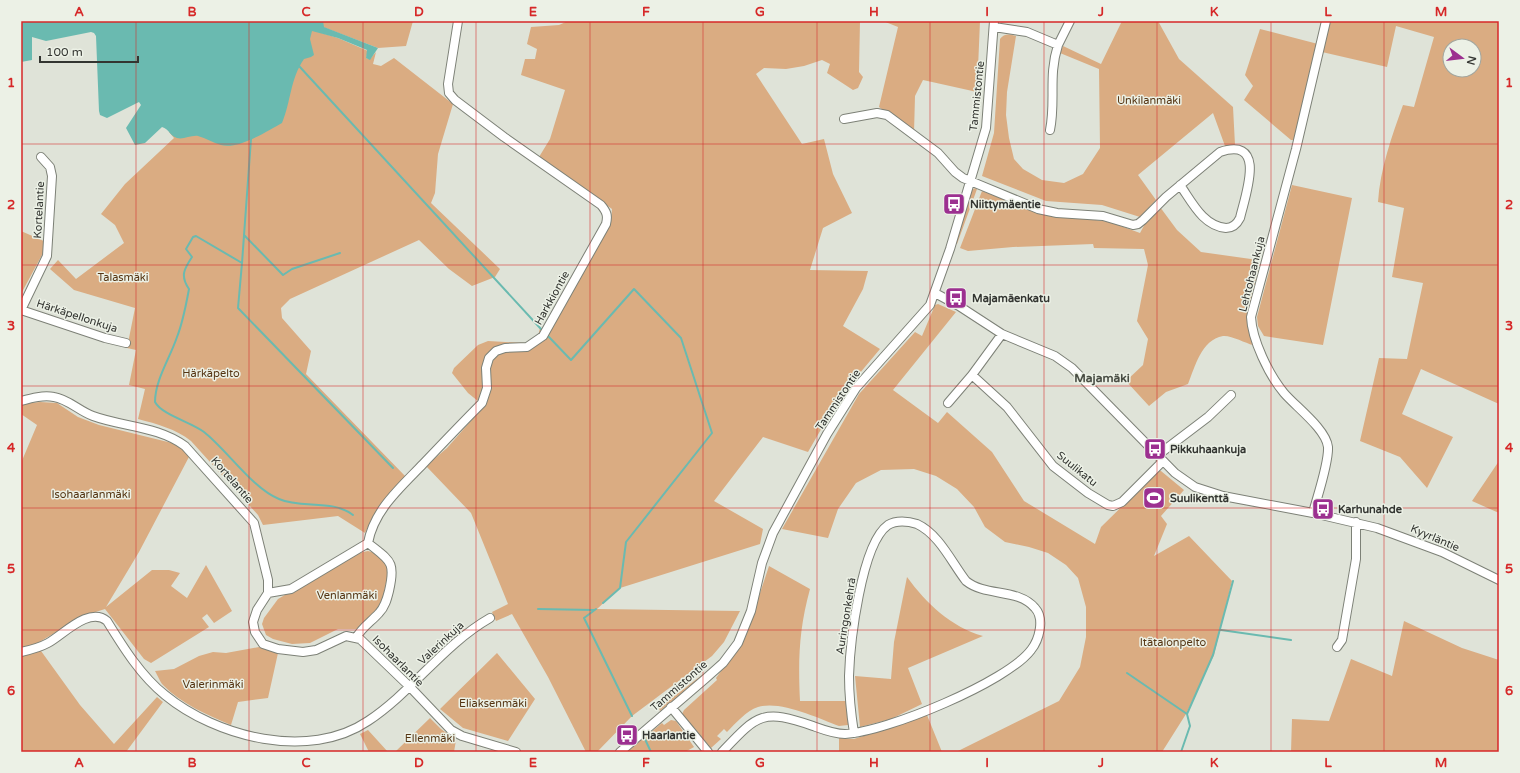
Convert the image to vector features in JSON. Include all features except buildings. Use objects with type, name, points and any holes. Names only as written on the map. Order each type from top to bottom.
[{"type":"street","name":"Harkkiontie","points":[[368,543],[373,526],[383,507],[482,403],[487,388],[486,368],[489,358],[496,351],[505,348],[527,347],[543,336],[606,224],[606,211],[601,205],[504,137],[455,100],[449,93],[448,84],[458,21]]},
{"type":"street","points":[[1050,130],[1053,118],[1051,78],[1058,45],[1070,21]]},
{"type":"street","name":"Lehtohaankuja","points":[[1313,513],[1328,455],[1326,440],[1276,382],[1262,355],[1251,317],[1296,149],[1326,21]]},
{"type":"street","points":[[994,24],[1027,32],[1058,45]]},
{"type":"street","name":"Tammistontie","points":[[620,752],[713,672],[738,643],[751,611],[762,563],[773,533],[827,434],[856,388],[926,311],[935,293],[971,181],[986,128],[994,24]]},
{"type":"street","points":[[844,119],[877,113],[887,115],[938,153],[954,172],[971,181],[1038,209],[1057,213],[1103,216],[1133,225],[1138,224],[1143,220],[1154,208],[1220,152],[1230,149],[1239,150],[1244,153],[1250,162],[1251,170],[1240,218],[1236,225],[1229,228],[1215,226],[1206,220],[1180,186]]},
{"type":"street","name":"Kortelantie","points":[[21,310],[48,251],[52,176],[50,167],[41,157]]},
{"type":"street","points":[[935,293],[959,306],[1002,334],[1015,341],[1055,356],[1072,368],[1160,458],[1188,483],[1207,492],[1313,513]]},
{"type":"street","name":"Härkäpellonkuja","points":[[21,310],[105,338],[126,343]]},
{"type":"street","points":[[948,403],[972,375],[1002,334]]},
{"type":"street","name":"Suulikatu","points":[[972,375],[1008,407],[1053,466],[1082,489],[1108,505],[1113,506],[1122,502],[1160,458]]},
{"type":"street","points":[[1160,458],[1231,395]]},
{"type":"street","name":"Kortelantie","points":[[21,401],[45,396],[60,398],[90,415],[152,430],[172,438],[185,446],[254,523],[268,580],[268,593]]},
{"type":"street","name":"Kyyrläntie","points":[[1313,513],[1356,522],[1411,539],[1442,552],[1499,580]]},
{"type":"street","name":"Auringonkehrä","points":[[722,752],[752,722],[769,717],[788,718],[838,734],[854,733],[897,722],[970,691],[1008,670],[1024,658],[1036,642],[1040,625],[1040,616],[1036,609],[1019,597],[986,591],[972,586],[966,581],[938,542],[917,524],[900,521],[887,526],[878,538],[867,563],[859,594],[853,628],[849,676],[854,733]]},
{"type":"street","points":[[1337,647],[1341,643],[1343,635],[1355,565],[1356,522]]},
{"type":"street","points":[[268,593],[291,589],[368,543],[386,558],[392,566],[393,576],[384,607],[360,631],[356,638]]},
{"type":"street","name":"Isohaarlantie","points":[[268,593],[257,610],[253,622],[255,632],[263,644],[286,651],[309,652],[340,637],[346,636],[356,638],[363,642],[410,687],[443,723],[456,733],[516,752]]},
{"type":"street","name":"Valerinkuja","points":[[21,652],[48,643],[85,619],[100,617],[107,621],[150,680],[177,704],[201,718],[224,728],[286,742],[321,740],[351,730],[375,716],[410,687],[461,638],[490,618]]},
{"type":"street","points":[[671,707],[708,752]]},
{"type":"green space","points":[[319,21],[413,21],[406,46],[378,48],[323,27]]},
{"type":"green space","points":[[568,21],[860,21],[859,72],[863,77],[858,88],[853,90],[827,73],[830,64],[822,60],[804,66],[786,69],[764,68],[756,74],[802,144],[824,139],[833,174],[852,213],[823,228],[810,270],[868,271],[863,289],[843,326],[880,349],[839,398],[808,452],[763,437],[714,501],[763,529],[760,544],[620,588],[597,609],[740,611],[724,642],[712,656],[632,716],[597,752],[586,752],[548,677],[512,614],[496,621],[492,612],[508,604],[471,513],[426,466],[447,448],[484,406],[468,393],[452,373],[454,368],[478,345],[488,341],[527,343],[538,336],[540,328],[548,335],[611,222],[612,209],[539,157],[550,139],[565,90],[521,75],[525,59],[535,59],[537,49],[527,44],[531,27],[559,25]]},
{"type":"green space","points":[[883,21],[980,21],[977,92],[923,80],[915,96],[914,133],[879,107],[898,27]]},
{"type":"green space","name":"Unkilanmäki","points":[[1122,21],[1158,21],[1179,59],[1233,107],[1235,145],[1225,146],[1213,113],[1138,175],[1156,200],[1140,217],[1102,205],[1046,201],[982,176],[994,133],[1000,39],[1007,34],[1016,36],[1007,92],[1006,115],[1014,159],[1023,169],[1042,180],[1064,183],[1083,174],[1100,148],[1099,69],[1060,53],[1063,46],[1101,64]]},
{"type":"green space","points":[[1331,21],[1499,21],[1499,404],[1421,369],[1402,414],[1453,437],[1427,488],[1400,457],[1360,441],[1379,358],[1407,359],[1423,283],[1392,277],[1404,208],[1378,202],[1381,177],[1387,153],[1403,105],[1414,107],[1434,37],[1396,26],[1387,67],[1322,52]]},
{"type":"green space","points":[[1260,29],[1318,44],[1294,140],[1291,140],[1244,100],[1253,86],[1245,75]]},
{"type":"green space","points":[[312,30],[338,38],[368,51],[366,58],[370,59],[376,52],[373,64],[381,66],[394,58],[453,104],[438,154],[435,193],[431,203],[500,269],[495,277],[472,286],[449,269],[419,240],[290,299],[281,308],[282,318],[311,351],[306,374],[406,477],[382,503],[365,533],[338,516],[263,525],[258,515],[191,441],[173,430],[138,419],[145,389],[129,385],[136,350],[127,348],[135,308],[74,290],[50,269],[58,260],[76,279],[124,243],[115,225],[101,214],[125,184],[174,138],[169,132]]},
{"type":"green space","points":[[1292,185],[1352,198],[1323,345],[1264,336],[1258,326],[1257,317]]},
{"type":"green space","points":[[975,188],[977,189],[957,244],[955,242],[972,190]]},
{"type":"green space","points":[[982,191],[1038,212],[1110,222],[1140,233],[1147,220],[1160,207],[1177,230],[1201,252],[1258,260],[1258,269],[1247,318],[1249,319],[1253,345],[1226,336],[1215,339],[1204,348],[1196,362],[1188,384],[1166,392],[1149,406],[1126,381],[1143,365],[1148,339],[1137,321],[1148,265],[1144,249],[1094,248],[1093,244],[1013,247],[968,251],[960,248]]},
{"type":"green space","points":[[21,231],[46,242],[43,253],[21,294]]},
{"type":"green space","name":"Itätalonpelto","points":[[938,304],[956,312],[893,390],[938,423],[947,412],[992,452],[1024,501],[1095,544],[1101,527],[1158,471],[1161,471],[1184,490],[1161,516],[1167,524],[1154,556],[1189,536],[1232,581],[1214,655],[1186,714],[1162,752],[956,752],[1059,701],[1080,667],[1086,637],[1086,607],[1078,578],[1066,565],[1048,553],[1005,542],[985,527],[974,507],[957,489],[936,476],[914,469],[881,470],[856,483],[838,509],[828,538],[782,529],[859,394],[915,332],[922,336],[935,305]]},
{"type":"green space","name":"Isohaarlanmäki","points":[[40,402],[57,403],[78,417],[99,425],[176,444],[190,455],[139,552],[106,607],[152,570],[169,570],[180,573],[171,586],[187,598],[206,565],[232,611],[214,623],[207,614],[202,618],[209,627],[151,663],[144,659],[105,609],[83,616],[36,644],[80,705],[114,744],[157,697],[163,702],[126,752],[21,752],[21,463],[37,425],[21,414],[21,404]]},
{"type":"green space","points":[[1499,461],[1499,513],[1472,501]]},
{"type":"green space","name":"Venlanmäki","points":[[368,551],[375,553],[386,563],[389,570],[381,605],[373,616],[357,629],[338,629],[310,643],[292,644],[273,639],[266,635],[262,624],[264,618],[278,599],[346,559]]},
{"type":"green space","points":[[769,566],[810,589],[801,631],[799,672],[800,701],[847,701],[848,725],[839,726],[799,711],[767,705],[749,711],[727,732],[724,729],[717,736],[721,739],[711,748],[682,714],[684,710],[717,680],[716,678],[745,638]]},
{"type":"green space","points":[[907,577],[922,596],[940,613],[960,627],[983,636],[908,668],[922,704],[891,719],[860,727],[855,676],[891,679],[894,642]]},
{"type":"green space","points":[[1404,621],[1462,648],[1499,660],[1499,752],[1291,752],[1292,719],[1329,721],[1351,659],[1392,676]]},
{"type":"green space","name":"Valerinmäki","points":[[259,647],[278,653],[268,698],[238,702],[231,725],[178,698],[162,684],[155,671],[174,669],[199,656],[213,652],[226,653]]},
{"type":"green space","name":"Eliaksenmäki","points":[[497,653],[535,699],[508,741],[463,728],[440,709]]},
{"type":"green space","points":[[711,668],[712,669],[660,711],[659,708]]},
{"type":"green space","points":[[927,715],[942,752],[839,752],[839,738],[854,739]]},
{"type":"green space","name":"Ellenmäki","points":[[430,718],[441,729],[456,740],[454,752],[395,752]]},
{"type":"green space","points":[[671,720],[676,721],[694,747],[685,752],[627,752],[662,723],[664,725]]},
{"type":"green space","points":[[368,730],[388,752],[369,752],[360,734]]},
{"type":"water","points":[[21,21],[323,21],[324,27],[378,48],[370,60],[366,58],[367,50],[338,38],[312,31],[310,39],[314,55],[304,59],[299,67],[282,123],[252,139],[235,145],[221,145],[198,136],[177,138],[162,127],[145,143],[135,145],[126,128],[141,105],[139,102],[107,118],[100,115],[96,36],[94,33],[91,32],[46,41],[32,37],[32,60],[21,62]]},
{"type":"waterway","points":[[299,66],[541,329]]},
{"type":"waterway","points":[[251,139],[242,263],[196,236],[193,237],[186,249],[192,257],[184,273],[186,284],[189,289],[184,313],[174,345],[157,386],[155,402],[170,415],[204,432],[250,478],[269,494],[288,502],[336,507],[353,515]]},
{"type":"waterway","points":[[244,235],[283,275],[292,269],[340,253]]},
{"type":"waterway","points":[[242,263],[238,308],[393,468]]},
{"type":"waterway","points":[[548,336],[571,360],[634,289],[681,338],[712,433],[626,542],[620,588],[603,603]]},
{"type":"waterway","points":[[1181,752],[1190,726],[1187,714],[1213,655],[1233,581]]},
{"type":"waterway","points":[[538,609],[594,610]]},
{"type":"waterway","points":[[596,609],[584,618],[632,716]]},
{"type":"waterway","points":[[1221,630],[1291,640]]},
{"type":"waterway","points":[[1127,673],[1187,714]]},
{"type":"waterway","points":[[644,737],[651,752]]},
{"type":"place","name":"Niittymäentie","points":[[954,204]]},
{"type":"place","name":"Majamäenkatu","points":[[956,298]]},
{"type":"place","name":"Pikkuhaankuja","points":[[1155,449]]},
{"type":"place","name":"Suulikenttä","points":[[1154,498]]},
{"type":"place","name":"Karhunahde","points":[[1323,509]]},
{"type":"place","name":"Haarlantie","points":[[627,735]]},
{"type":"district","name":"Majamäki","points":[[1102,378]]},
{"type":"park label","name":"Talasmäki","points":[[123,277]]},
{"type":"park label","name":"Härkäpelto","points":[[211,373]]}]
